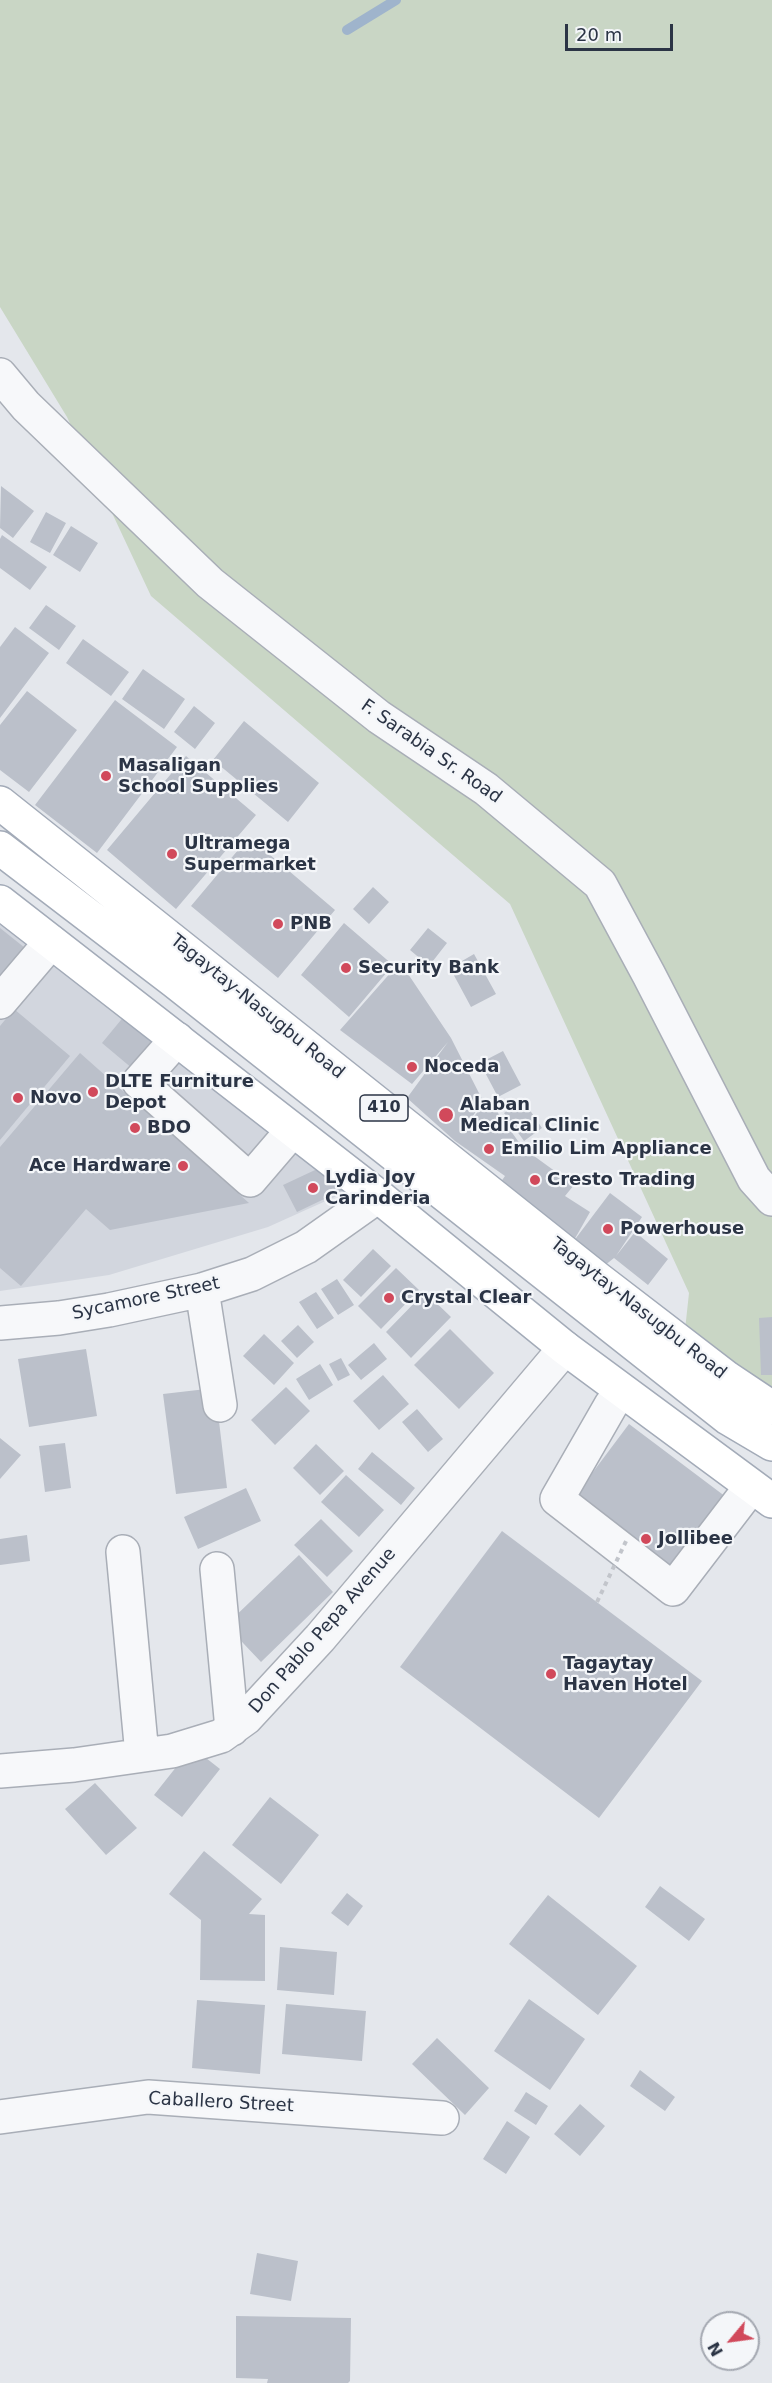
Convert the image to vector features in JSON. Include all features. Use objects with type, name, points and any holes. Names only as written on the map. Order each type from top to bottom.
[{"type":"main road","name":"Tagaytay-Nasugbu Road","points":[[0,803],[598,1279],[727,1378],[772,1408]]},
{"type":"main road","name":"Tagaytay-Nasugbu Road","points":[[0,848],[174,981],[728,1418],[772,1444]]},
{"type":"main road","points":[[0,902],[378,1196],[565,1348],[762,1494]]},
{"type":"street","name":"F. Sarabia Sr. Road","points":[[0,375],[26,406],[210,583],[379,717],[486,789],[600,884],[754,1179],[772,1199]]},
{"type":"street","points":[[0,1002],[51,942]]},
{"type":"street","points":[[177,1039],[139,1082],[250,1180],[292,1131]]},
{"type":"street","name":"Sycamore Street","points":[[0,1323],[59,1318],[109,1310],[202,1290],[252,1274],[297,1251],[348,1219],[378,1196]]},
{"type":"street","points":[[202,1290],[220,1405]]},
{"type":"street","name":"Don Pablo Pepa Avenue","points":[[0,1771],[74,1766],[142,1755],[206,1742],[232,1729],[251,1714],[280,1683],[565,1348]]},
{"type":"street","points":[[622,1391],[611,1405],[557,1499],[673,1589],[762,1494]]},
{"type":"street","points":[[123,1552],[142,1755]]},
{"type":"street","points":[[217,1569],[232,1729]]},
{"type":"street","name":"Caballero Street","points":[[0,2117],[148,2097],[442,2118]]},
{"type":"path","points":[[597,1602],[628,1537]]},
{"type":"shaded area","points":[[0,920],[348,1191],[268,1227],[109,1275],[0,1291]]},
{"type":"green space","points":[[0,0],[772,0],[772,1390],[685,1330],[689,1293],[510,904],[151,596],[67,417],[0,307]]},
{"type":"building","points":[[1,486],[34,511],[13,538],[0,528]]},
{"type":"building","points":[[46,512],[66,523],[50,553],[30,542]]},
{"type":"building","points":[[71,526],[98,543],[80,572],[53,555]]},
{"type":"building","points":[[2,535],[47,567],[30,590],[0,568]]},
{"type":"building","points":[[46,605],[76,626],[59,650],[29,628]]},
{"type":"building","points":[[15,627],[49,653],[0,718],[0,647]]},
{"type":"building","points":[[83,639],[129,672],[111,696],[66,663]]},
{"type":"building","points":[[143,669],[185,699],[164,729],[122,699]]},
{"type":"building","points":[[27,691],[77,730],[29,792],[0,770],[0,725]]},
{"type":"building","name":"Masaligan School Supplies","points":[[115,700],[177,747],[97,853],[35,805]]},
{"type":"building","points":[[194,706],[215,723],[195,749],[174,732]]},
{"type":"building","points":[[244,721],[319,783],[288,822],[213,760]]},
{"type":"building","points":[[186,756],[256,815],[176,909],[107,850]]},
{"type":"building","points":[[249,837],[335,910],[278,978],[191,906]]},
{"type":"building","points":[[373,887],[389,902],[369,924],[353,909]]},
{"type":"building","points":[[344,923],[393,965],[349,1017],[301,975]]},
{"type":"building","points":[[0,928],[30,952],[0,988]]},
{"type":"building","points":[[428,928],[447,943],[429,966],[410,950]]},
{"type":"building","points":[[474,954],[496,994],[471,1007],[450,968]]},
{"type":"building","points":[[400,962],[451,1038],[483,1101],[464,1129],[488,1099],[523,1148],[574,1185],[565,1196],[590,1212],[573,1242],[498,1186],[505,1176],[455,1141],[407,1098],[448,1042],[412,1084],[340,1030]]},
{"type":"building","name":"Novo","points":[[14,1009],[70,1056],[0,1140],[0,1026]]},
{"type":"building","points":[[130,1009],[161,1035],[133,1069],[102,1043]]},
{"type":"building","points":[[503,1051],[521,1085],[498,1097],[480,1063]]},
{"type":"building","points":[[80,1053],[249,1203],[110,1230],[86,1209],[21,1286],[0,1268],[0,1147]]},
{"type":"building","points":[[523,1100],[542,1128],[524,1141],[504,1113]]},
{"type":"building","name":"Lydia Joy Carinderia","points":[[330,1163],[343,1190],[297,1212],[283,1185]]},
{"type":"building","name":"Powerhouse","points":[[610,1193],[642,1217],[616,1256],[635,1232],[668,1259],[648,1285],[614,1258],[604,1266],[573,1242]]},
{"type":"building","points":[[373,1249],[391,1266],[361,1297],[343,1280]]},
{"type":"building","name":"Crystal Clear","points":[[396,1268],[419,1290],[381,1329],[358,1306]]},
{"type":"building","points":[[337,1279],[354,1305],[338,1315],[321,1289]]},
{"type":"building","points":[[316,1292],[334,1318],[317,1329],[299,1302]]},
{"type":"building","points":[[425,1292],[451,1317],[411,1358],[386,1332]]},
{"type":"building","points":[[772,1317],[772,1375],[761,1375],[759,1318]]},
{"type":"building","points":[[298,1325],[314,1342],[297,1358],[281,1341]]},
{"type":"building","points":[[450,1329],[494,1373],[459,1409],[414,1365]]},
{"type":"building","points":[[264,1334],[294,1363],[274,1385],[243,1356]]},
{"type":"building","points":[[374,1343],[387,1359],[361,1380],[348,1365]]},
{"type":"building","points":[[86,1349],[97,1416],[29,1427],[18,1359]]},
{"type":"building","points":[[341,1358],[350,1375],[338,1381],[329,1364]]},
{"type":"building","points":[[320,1364],[333,1385],[309,1400],[296,1379]]},
{"type":"building","points":[[383,1375],[409,1404],[379,1430],[353,1401]]},
{"type":"building","points":[[286,1387],[310,1411],[275,1445],[251,1420]]},
{"type":"building","points":[[215,1388],[227,1488],[176,1494],[163,1394]]},
{"type":"building","points":[[417,1409],[443,1439],[428,1452],[402,1422]]},
{"type":"building","points":[[629,1424],[730,1500],[676,1573],[575,1496]]},
{"type":"building","points":[[0,1438],[21,1455],[0,1479]]},
{"type":"building","points":[[65,1443],[71,1488],[45,1492],[39,1446]]},
{"type":"building","points":[[316,1444],[344,1471],[320,1495],[293,1468]]},
{"type":"building","points":[[372,1452],[415,1488],[401,1505],[358,1469]]},
{"type":"building","points":[[346,1475],[384,1510],[359,1537],[321,1502]]},
{"type":"building","points":[[246,1488],[261,1521],[198,1549],[184,1517]]},
{"type":"building","points":[[321,1519],[353,1551],[327,1577],[294,1545]]},
{"type":"building","name":"Tagaytay Haven Hotel","points":[[502,1531],[702,1681],[599,1818],[400,1667]]},
{"type":"building","points":[[27,1535],[30,1561],[0,1565],[0,1539]]},
{"type":"building","points":[[299,1555],[333,1592],[261,1662],[226,1625]]},
{"type":"building","points":[[192,1747],[220,1769],[182,1817],[154,1795]]},
{"type":"building","points":[[95,1783],[137,1828],[106,1855],[65,1809]]},
{"type":"building","points":[[270,1797],[319,1835],[281,1884],[232,1845]]},
{"type":"building","points":[[204,1851],[262,1899],[249,1914],[265,1915],[265,1981],[200,1980],[201,1920],[169,1894]]},
{"type":"building","points":[[660,1886],[705,1919],[689,1941],[645,1907]]},
{"type":"building","points":[[347,1893],[363,1906],[348,1926],[331,1913]]},
{"type":"building","points":[[548,1895],[637,1966],[598,2015],[509,1944]]},
{"type":"building","points":[[280,1947],[337,1952],[334,1995],[277,1990]]},
{"type":"building","points":[[529,1999],[585,2039],[550,2090],[494,2051]]},
{"type":"building","points":[[197,2000],[265,2005],[260,2074],[192,2068]]},
{"type":"building","points":[[286,2004],[366,2011],[362,2061],[282,2054]]},
{"type":"building","points":[[437,2038],[489,2088],[465,2115],[412,2064]]},
{"type":"building","points":[[640,2070],[675,2097],[665,2111],[630,2086]]},
{"type":"building","points":[[526,2092],[548,2106],[536,2125],[514,2111]]},
{"type":"building","points":[[580,2104],[605,2126],[580,2156],[554,2134]]},
{"type":"building","points":[[507,2121],[530,2137],[506,2174],[483,2159]]},
{"type":"building","points":[[257,2253],[298,2261],[291,2301],[250,2294]]},
{"type":"building","points":[[236,2316],[351,2318],[350,2381],[348,2383],[267,2383],[268,2379],[236,2378]]},
{"type":"waterway","points":[[347,30],[396,0]]},
{"type":"place","name":"Masaligan School Supplies","points":[[106,776]]},
{"type":"place","name":"Ultramega Supermarket","points":[[172,854]]},
{"type":"place","name":"PNB","points":[[278,924]]},
{"type":"place","name":"Security Bank","points":[[346,968]]},
{"type":"place","name":"Noceda","points":[[412,1067]]},
{"type":"place","name":"DLTE Furniture Depot","points":[[93,1092]]},
{"type":"place","name":"Novo","points":[[18,1098]]},
{"type":"place","name":"Alaban Medical Clinic","points":[[446,1115]]},
{"type":"place","name":"BDO","points":[[135,1128]]},
{"type":"place","name":"Emilio Lim Appliance","points":[[489,1149]]},
{"type":"place","name":"Ace Hardware","points":[[183,1166]]},
{"type":"place","name":"Cresto Trading","points":[[535,1180]]},
{"type":"place","name":"Lydia Joy Carinderia","points":[[313,1188]]},
{"type":"place","name":"Powerhouse","points":[[608,1229]]},
{"type":"place","name":"Crystal Clear","points":[[389,1298]]},
{"type":"place","name":"Jollibee","points":[[646,1539]]},
{"type":"place","name":"Tagaytay Haven Hotel","points":[[551,1674]]}]
